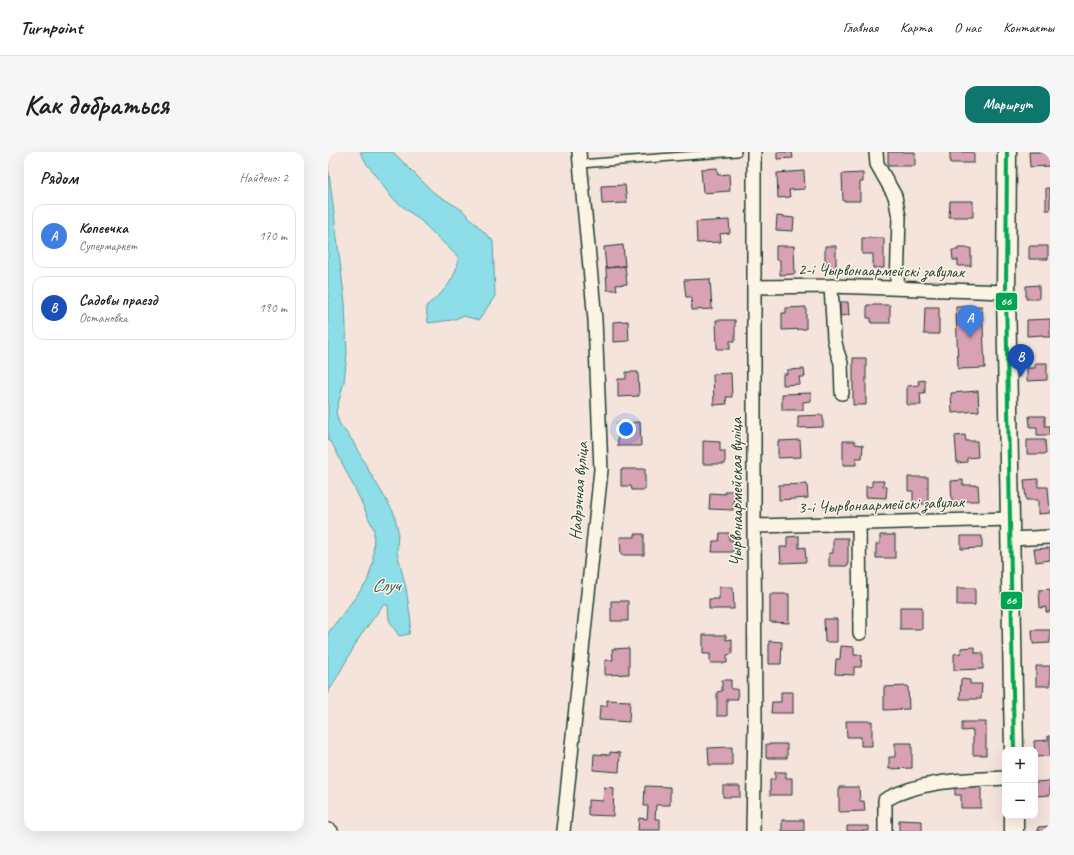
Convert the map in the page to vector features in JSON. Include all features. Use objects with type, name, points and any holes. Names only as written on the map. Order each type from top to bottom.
[{"type":"main road","points":[[1007,152],[1006,292],[1014,747]]},
{"type":"main road","points":[[1014,819],[1014,831]]},
{"type":"street","name":"Чырвонаармейская вуліца","points":[[753,831],[755,724],[754,152]]},
{"type":"street","points":[[876,152],[876,164],[895,196],[898,206],[897,287]]},
{"type":"street","name":"Надрэчная вуліца","points":[[563,831],[601,470],[595,320],[579,158]]},
{"type":"street","name":"2-і Чырвонаармейскі завулак","points":[[754,286],[897,287],[1006,292]]},
{"type":"street","points":[[831,286],[834,338],[842,370],[842,393]]},
{"type":"street","name":"3-і Чырвонаармейскі завулак","points":[[754,526],[1010,519]]},
{"type":"street","points":[[859,523],[860,633]]},
{"type":"street","points":[[1010,539],[1050,537]]},
{"type":"street","points":[[885,831],[885,800],[898,793],[946,781],[1002,778]]},
{"type":"lane","points":[[579,158],[737,152]]},
{"type":"water","points":[[360,152],[393,152],[433,192],[462,210],[493,241],[495,296],[479,320],[463,316],[452,320],[428,323],[426,306],[447,286],[454,274],[459,258],[421,221],[392,198]]},
{"type":"water","name":"Случ","points":[[328,165],[345,303],[347,353],[344,382],[336,412],[339,423],[352,440],[394,513],[398,530],[397,552],[406,588],[411,622],[409,634],[399,636],[389,620],[388,605],[383,605],[359,638],[328,693],[328,633],[367,582],[373,562],[374,530],[332,443],[328,440]]},
{"type":"building","points":[[777,152],[792,152],[793,158],[777,159]]},
{"type":"building","points":[[888,152],[915,152],[915,166],[888,166]]},
{"type":"building","points":[[950,152],[974,152],[974,163],[950,163]]},
{"type":"building","points":[[1029,152],[1050,152],[1050,166],[1030,167]]},
{"type":"building","points":[[717,168],[718,175],[729,174],[730,191],[703,193],[701,169]]},
{"type":"building","points":[[804,171],[805,189],[789,190],[790,197],[778,198],[777,173]]},
{"type":"building","points":[[863,173],[863,182],[860,182],[860,201],[843,201],[842,174]]},
{"type":"building","points":[[625,185],[627,203],[602,204],[601,186]]},
{"type":"building","points":[[1046,188],[1050,188],[1050,210],[1046,210]]},
{"type":"building","points":[[950,201],[973,201],[973,217],[949,217]]},
{"type":"building","points":[[777,216],[794,218],[793,231],[776,230]]},
{"type":"building","points":[[729,220],[730,233],[720,234],[721,242],[697,243],[696,222]]},
{"type":"building","points":[[862,238],[884,238],[884,268],[873,268],[873,254],[862,254]]},
{"type":"building","points":[[623,245],[625,266],[606,268],[604,247]]},
{"type":"building","points":[[776,246],[794,246],[795,274],[780,275],[780,260],[776,260]]},
{"type":"building","points":[[825,246],[836,246],[836,270],[825,270]]},
{"type":"building","points":[[1029,246],[1048,246],[1048,259],[1029,259]]},
{"type":"building","points":[[958,248],[971,248],[971,266],[958,266],[958,260],[953,260],[952,250],[958,250]]},
{"type":"building","points":[[625,266],[627,284],[616,285],[617,290],[607,290],[606,268]]},
{"type":"building","points":[[710,279],[712,309],[692,310],[691,297],[686,297],[684,280]]},
{"type":"building","points":[[1039,285],[1039,299],[1026,299],[1026,286]]},
{"type":"building","points":[[840,302],[848,302],[849,315],[840,316]]},
{"type":"building","points":[[867,305],[890,305],[890,323],[871,323],[871,318],[867,318]]},
{"type":"building","points":[[982,306],[985,368],[958,369],[956,307]]},
{"type":"building","points":[[806,307],[806,329],[782,330],[782,313],[786,313],[786,308]]},
{"type":"building","points":[[925,307],[939,307],[939,334],[924,334]]},
{"type":"building","points":[[1050,319],[1050,337],[1043,337],[1043,335],[1027,336],[1027,320]]},
{"type":"building","points":[[716,320],[735,320],[735,341],[730,341],[730,349],[717,349]]},
{"type":"building","points":[[628,321],[629,341],[613,342],[613,322]]},
{"type":"building","points":[[853,358],[866,358],[866,405],[853,405]]},
{"type":"building","points":[[1035,363],[1047,363],[1047,380],[1027,381],[1027,368],[1035,368]]},
{"type":"building","points":[[804,369],[805,377],[799,377],[800,384],[783,385],[783,374],[787,374],[787,370]]},
{"type":"building","points":[[626,372],[638,372],[639,396],[618,397],[618,379],[626,379]]},
{"type":"building","points":[[731,373],[732,397],[726,397],[727,404],[714,405],[713,374]]},
{"type":"building","points":[[925,380],[925,393],[920,393],[921,405],[907,405],[907,386],[919,385],[918,381]]},
{"type":"building","points":[[978,391],[979,411],[952,413],[951,393]]},
{"type":"building","points":[[811,393],[811,401],[803,402],[803,410],[782,410],[782,394]]},
{"type":"building","points":[[823,415],[823,427],[798,428],[798,416]]},
{"type":"building","points":[[1029,416],[1045,416],[1045,426],[1050,426],[1050,435],[1037,435],[1037,427],[1030,427]]},
{"type":"building","points":[[640,422],[641,446],[618,446],[617,423]]},
{"type":"building","points":[[965,435],[966,441],[977,441],[978,457],[967,458],[967,462],[957,463],[955,436]]},
{"type":"building","points":[[800,440],[801,457],[778,458],[778,441]]},
{"type":"building","points":[[1027,440],[1045,440],[1046,454],[1027,454]]},
{"type":"building","points":[[703,441],[720,442],[720,451],[725,451],[725,464],[703,464]]},
{"type":"building","points":[[843,441],[855,441],[855,444],[863,445],[862,458],[856,458],[856,465],[843,465]]},
{"type":"building","points":[[621,469],[645,469],[645,490],[632,490],[631,486],[621,486]]},
{"type":"building","points":[[908,477],[928,477],[928,504],[913,504],[913,491],[908,491]]},
{"type":"building","points":[[1038,479],[1038,487],[1048,487],[1050,513],[1038,514],[1038,500],[1026,500],[1024,480]]},
{"type":"building","points":[[963,480],[963,485],[978,485],[979,501],[963,501],[963,507],[952,507],[951,481]]},
{"type":"building","points":[[872,481],[884,481],[883,486],[887,487],[886,498],[866,497],[866,486],[872,487]]},
{"type":"building","points":[[807,484],[808,498],[779,500],[779,485]]},
{"type":"building","points":[[725,491],[734,491],[733,510],[709,509],[710,493],[725,494]]},
{"type":"building","points":[[720,533],[729,533],[729,540],[733,540],[733,552],[712,552],[713,541],[719,541]]},
{"type":"building","points":[[635,534],[644,534],[644,555],[621,555],[620,537],[635,537]]},
{"type":"building","points":[[880,535],[895,535],[895,558],[876,558],[876,544],[880,544]]},
{"type":"building","points":[[799,536],[799,548],[805,547],[806,562],[781,563],[780,547],[787,547],[787,537]]},
{"type":"building","points":[[961,536],[982,536],[982,548],[961,549]]},
{"type":"building","points":[[833,538],[848,538],[848,566],[829,566],[829,553],[833,553]]},
{"type":"building","points":[[1050,548],[1050,560],[1036,562],[1034,549]]},
{"type":"building","points":[[719,587],[733,587],[734,609],[709,609],[709,599],[719,599]]},
{"type":"building","points":[[957,588],[975,588],[975,605],[957,605]]},
{"type":"building","points":[[1050,589],[1050,612],[1046,612],[1046,607],[1040,608],[1039,590]]},
{"type":"building","points":[[770,594],[789,594],[789,623],[770,622]]},
{"type":"building","points":[[611,601],[628,601],[628,621],[611,621]]},
{"type":"building","points":[[900,607],[922,607],[922,629],[900,629]]},
{"type":"building","points":[[824,619],[837,619],[837,642],[825,642]]},
{"type":"building","points":[[1032,630],[1050,630],[1050,643],[1033,644]]},
{"type":"building","points":[[703,635],[726,635],[726,640],[732,639],[732,654],[727,655],[727,663],[710,663],[710,654],[703,654]]},
{"type":"building","points":[[769,641],[782,642],[781,664],[769,664]]},
{"type":"building","points":[[841,646],[854,647],[854,655],[862,655],[861,667],[854,667],[854,675],[835,674],[836,659],[840,659]]},
{"type":"building","points":[[975,647],[975,653],[983,653],[983,669],[954,670],[954,654],[961,653],[961,648]]},
{"type":"building","points":[[629,648],[629,674],[605,675],[605,660],[613,660],[612,649]]},
{"type":"building","points":[[1036,666],[1050,666],[1050,686],[1036,686]]},
{"type":"building","points":[[961,679],[970,680],[970,684],[982,684],[981,699],[960,699]]},
{"type":"building","points":[[722,680],[731,680],[731,689],[737,689],[738,699],[727,699],[727,716],[717,716],[717,692],[722,691]]},
{"type":"building","points":[[908,686],[909,709],[884,710],[884,687]]},
{"type":"building","points":[[781,692],[793,692],[793,713],[771,713],[772,702],[781,702]]},
{"type":"building","points":[[607,700],[630,701],[629,722],[599,720],[600,706],[607,706]]},
{"type":"building","points":[[846,721],[872,721],[872,746],[861,746],[861,737],[847,737]]},
{"type":"building","points":[[962,722],[986,722],[986,755],[973,755],[973,730],[962,731]]},
{"type":"building","points":[[1048,736],[1050,736],[1050,756],[1038,757],[1038,747],[1034,747],[1034,741],[1048,740]]},
{"type":"building","points":[[895,743],[912,743],[912,768],[889,769],[889,757],[895,757]]},
{"type":"building","points":[[766,744],[787,744],[787,758],[766,758]]},
{"type":"building","points":[[732,747],[732,765],[709,765],[708,748]]},
{"type":"building","points":[[610,752],[620,753],[619,772],[593,770],[594,754],[610,755]]},
{"type":"building","points":[[775,772],[786,772],[786,778],[792,778],[792,795],[770,795],[770,780],[775,779]]},
{"type":"building","points":[[1050,781],[1050,795],[1038,796],[1038,782]]},
{"type":"building","points":[[645,786],[670,787],[670,805],[656,805],[655,819],[660,819],[660,830],[638,830],[639,818],[647,819],[648,806],[644,806]]},
{"type":"building","points":[[723,786],[740,786],[740,797],[723,797]]},
{"type":"building","points":[[955,786],[981,786],[981,808],[961,808],[961,795],[955,795]]},
{"type":"building","points":[[604,787],[614,788],[613,816],[588,815],[588,800],[603,801]]},
{"type":"building","points":[[839,787],[859,787],[860,801],[864,801],[865,811],[839,812]]},
{"type":"building","points":[[782,820],[804,820],[804,831],[782,831]]},
{"type":"building","points":[[899,820],[922,821],[922,831],[899,831]]},
{"type":"building","points":[[847,826],[869,826],[869,831],[847,831]]},
{"type":"building","points":[[1050,826],[1050,831],[1038,831],[1038,827]]},
{"type":"transit line","name":"66","points":[[1007,152],[1006,292],[1014,747]]},
{"type":"place","name":"Копеечка","points":[[970,338]]},
{"type":"place","name":"Садовы праезд","points":[[1021,377]]}]
